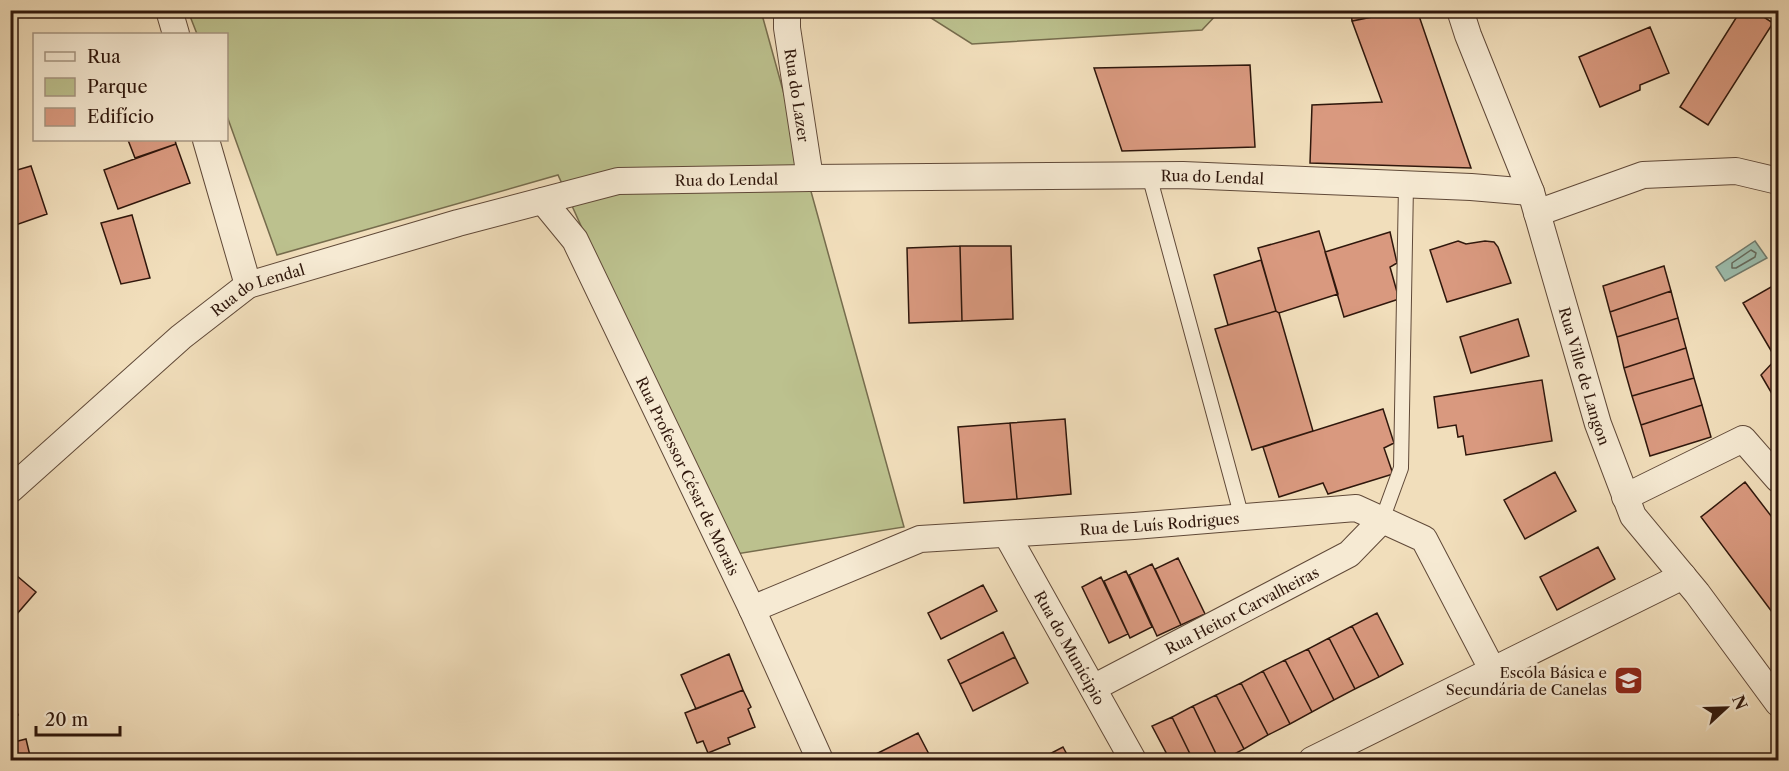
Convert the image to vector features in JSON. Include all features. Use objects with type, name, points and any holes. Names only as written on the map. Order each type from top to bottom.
[{"type":"street","points":[[169,10],[176,33]]},
{"type":"street","name":"Rua do Lazer","points":[[787,10],[787,28],[810,178]]},
{"type":"street","name":"Rua Ville de Langon","points":[[1460,10],[1534,203],[1598,424],[1633,516],[1683,576],[1779,703]]},
{"type":"street","points":[[206,141],[248,285]]},
{"type":"street","name":"Rua do Lendal","points":[[10,489],[181,337],[248,285],[447,226],[618,181],[1195,176],[1471,187],[1534,203],[1643,175],[1736,171],[1779,181]]},
{"type":"street","name":"Rua Professor César de Morais","points":[[543,201],[575,240],[752,609],[820,760]]},
{"type":"street","points":[[1625,497],[1743,439],[1779,479]]},
{"type":"street","name":"Rua de Luís Rodrigues","points":[[752,609],[920,539],[1007,535],[1356,508],[1424,539],[1493,671]]},
{"type":"street","name":"Rua Heitor Carvalheiras","points":[[1093,688],[1349,554],[1382,520]]},
{"type":"street","name":"Rua do Munícipio","points":[[1007,535],[1133,760]]},
{"type":"street","points":[[1312,760],[1683,576]]},
{"type":"lane","points":[[1149,175],[1242,518]]},
{"type":"lane","points":[[1382,520],[1401,468],[1406,185]]},
{"type":"green space","points":[[1220,10],[1202,30],[972,44],[920,11]]},
{"type":"green space","points":[[188,11],[761,11],[904,527],[730,555],[558,175],[277,255],[228,119],[228,33],[197,33]]},
{"type":"water","points":[[1755,241],[1767,258],[1725,281],[1716,267]]},
{"type":"building","points":[[1351,10],[1407,10],[1352,21]]},
{"type":"building","points":[[1417,10],[1471,168],[1310,163],[1312,105],[1382,102],[1352,21]]},
{"type":"building","points":[[1741,10],[1753,10],[1773,23],[1708,125],[1680,107]]},
{"type":"building","points":[[1650,27],[1669,73],[1640,85],[1640,90],[1600,107],[1579,57]]},
{"type":"building","points":[[1250,65],[1255,147],[1122,151],[1094,68]]},
{"type":"building","points":[[128,141],[175,141],[176,144],[135,158]]},
{"type":"building","points":[[176,144],[190,183],[118,209],[104,170]]},
{"type":"building","points":[[31,166],[47,214],[10,227],[10,172]]},
{"type":"building","points":[[132,215],[150,278],[121,284],[101,223]]},
{"type":"building","points":[[1319,231],[1338,294],[1279,313],[1276,311],[1258,248]]},
{"type":"building","points":[[1390,232],[1397,263],[1390,267],[1399,299],[1344,317],[1325,252]]},
{"type":"building","points":[[1458,241],[1466,244],[1494,242],[1511,283],[1447,302],[1430,250]]},
{"type":"building","points":[[960,246],[1011,246],[1013,319],[962,321]]},
{"type":"building","points":[[960,246],[962,321],[909,323],[907,248]]},
{"type":"building","points":[[1261,260],[1276,311],[1228,325],[1214,275]]},
{"type":"building","points":[[1664,266],[1671,291],[1610,312],[1603,286]]},
{"type":"building","points":[[1778,283],[1778,404],[1761,375],[1776,359],[1743,303]]},
{"type":"building","points":[[1671,291],[1678,318],[1617,337],[1610,312]]},
{"type":"building","points":[[1276,311],[1279,313],[1313,431],[1252,450],[1215,329]]},
{"type":"building","points":[[1678,318],[1686,348],[1624,368],[1617,337]]},
{"type":"building","points":[[1518,319],[1529,356],[1471,373],[1460,337]]},
{"type":"building","points":[[1686,348],[1694,378],[1632,396],[1624,368]]},
{"type":"building","points":[[1694,378],[1702,405],[1641,425],[1632,396]]},
{"type":"building","points":[[1542,380],[1552,441],[1466,455],[1463,436],[1458,437],[1456,425],[1438,428],[1434,397]]},
{"type":"building","points":[[1702,405],[1711,437],[1650,456],[1641,425]]},
{"type":"building","points":[[1383,409],[1394,443],[1384,448],[1393,474],[1328,494],[1323,483],[1279,497],[1263,447]]},
{"type":"building","points":[[1065,419],[1071,494],[1017,499],[1010,423]]},
{"type":"building","points":[[1010,423],[1017,499],[964,503],[958,427]]},
{"type":"building","points":[[1555,472],[1576,511],[1525,539],[1504,500]]},
{"type":"building","points":[[1745,482],[1778,525],[1778,620],[1701,517]]},
{"type":"building","points":[[1598,547],[1615,579],[1557,610],[1540,577]]},
{"type":"building","points":[[1178,558],[1205,614],[1181,625],[1155,569]]},
{"type":"building","points":[[1152,564],[1181,625],[1157,636],[1129,575]]},
{"type":"building","points":[[10,570],[36,592],[10,622]]},
{"type":"building","points":[[1126,571],[1152,627],[1130,638],[1104,581]]},
{"type":"building","points":[[1101,577],[1128,634],[1109,643],[1082,587]]},
{"type":"building","points":[[983,585],[997,611],[941,639],[928,613]]},
{"type":"building","points":[[1377,613],[1403,664],[1379,677],[1352,626]]},
{"type":"building","points":[[1352,626],[1379,677],[1355,689],[1329,638]]},
{"type":"building","points":[[1003,632],[1015,657],[960,684],[948,660]]},
{"type":"building","points":[[1329,638],[1355,689],[1334,700],[1308,649]]},
{"type":"building","points":[[1308,649],[1334,700],[1312,712],[1285,660]]},
{"type":"building","points":[[729,654],[743,690],[696,709],[681,675]]},
{"type":"building","points":[[1015,657],[1028,683],[973,711],[960,684]]},
{"type":"building","points":[[1285,660],[1312,712],[1290,724],[1263,671]]},
{"type":"building","points":[[1263,671],[1290,724],[1268,735],[1241,683]]},
{"type":"building","points":[[1241,683],[1268,735],[1244,749],[1216,695]]},
{"type":"building","points":[[10,690],[18,715],[10,717]]},
{"type":"building","points":[[743,690],[751,707],[748,709],[755,727],[728,738],[730,744],[708,753],[703,741],[697,743],[685,713]]},
{"type":"building","points":[[1216,695],[1244,749],[1223,760],[1219,760],[1193,706]]},
{"type":"building","points":[[1193,706],[1219,760],[1193,760],[1172,717]]},
{"type":"building","points":[[1172,717],[1193,760],[1170,760],[1152,726]]},
{"type":"building","points":[[918,733],[932,760],[864,760]]},
{"type":"building","points":[[26,739],[31,760],[10,760],[10,743]]},
{"type":"building","points":[[1063,747],[1070,760],[1038,760]]},
{"type":"place","name":"Escola Básica e Secundária de Canelas","points":[[1628,681]]}]
